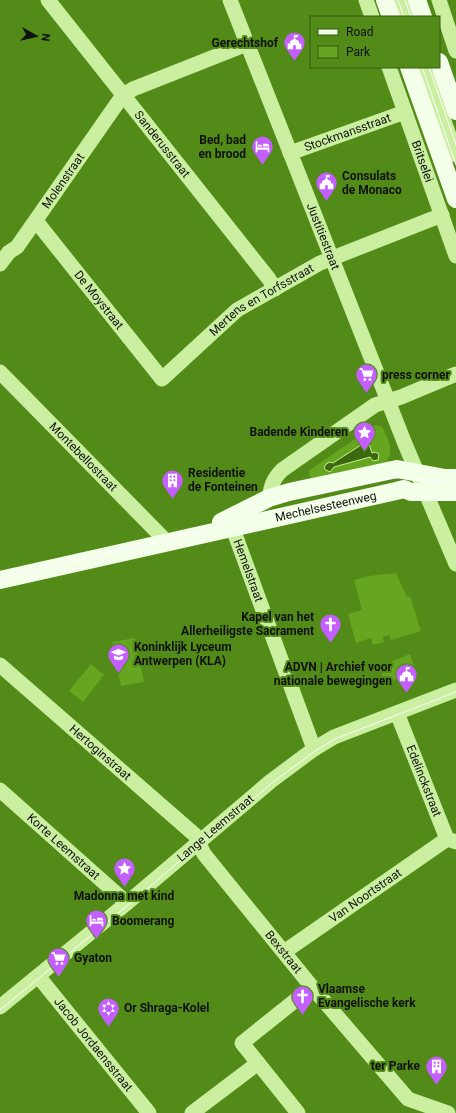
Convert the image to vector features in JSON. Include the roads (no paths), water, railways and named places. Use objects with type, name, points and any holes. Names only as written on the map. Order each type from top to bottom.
[{"type":"main road","points":[[385,0],[391,16]]},
{"type":"main road","points":[[417,0],[423,16]]},
{"type":"main road","points":[[440,65],[456,111]]},
{"type":"main road","name":"Britselei","points":[[409,68],[456,199]]},
{"type":"main road","name":"Mechelsesteenweg","points":[[0,580],[196,536],[231,522],[269,498],[289,492],[397,469],[445,478],[456,478]]},
{"type":"main road","name":"Mechelsesteenweg","points":[[231,522],[396,491],[456,492]]},
{"type":"street","name":"Sanderusstraat","points":[[48,0],[255,261],[275,289]]},
{"type":"street","name":"Justitiestraat","points":[[230,0],[331,259],[417,473],[456,564]]},
{"type":"street","points":[[366,0],[372,16]]},
{"type":"street","points":[[402,0],[408,16]]},
{"type":"street","points":[[439,0],[456,51]]},
{"type":"street","points":[[123,95],[133,89],[247,44]]},
{"type":"street","name":"Britselei","points":[[389,68],[456,256]]},
{"type":"street","points":[[425,68],[456,155]]},
{"type":"street","name":"Molenstraat","points":[[0,264],[9,252],[17,247],[36,221],[123,95]]},
{"type":"street","name":"Stockmansstraat","points":[[290,153],[405,112]]},
{"type":"street","name":"Mertens en Torfsstraat","points":[[162,379],[236,310],[320,263],[442,215]]},
{"type":"street","name":"De Moystraat","points":[[36,221],[162,379]]},
{"type":"street","name":"Montebellostraat","points":[[0,372],[167,542]]},
{"type":"street","name":"Mechelsesteenweg","points":[[269,498],[270,486],[282,470],[375,405],[456,374]]},
{"type":"street","name":"Hemelstraat","points":[[231,522],[314,749]]},
{"type":"street","name":"Hertoginstraat","points":[[0,665],[195,835],[198,843]]},
{"type":"street","name":"Lange Leemstraat","points":[[0,1007],[127,903],[271,781],[314,749],[334,737],[456,690]]},
{"type":"street","name":"Edelinckstraat","points":[[397,713],[452,840]]},
{"type":"street","name":"Korte Leemstraat","points":[[0,790],[127,903]]},
{"type":"street","name":"Van Noortstraat","points":[[284,952],[452,840]]},
{"type":"street","name":"Bexstraat","points":[[198,843],[204,854],[312,987],[408,1099],[448,1113]]},
{"type":"street","name":"Jacob Jordaensstraat","points":[[38,976],[149,1113]]},
{"type":"street","points":[[298,1113],[242,1044],[312,987]]},
{"type":"street","points":[[192,1113],[258,1064]]},
{"type":"tram line","points":[[398,0],[404,16]]},
{"type":"tram line","points":[[405,0],[411,16]]},
{"type":"tram line","points":[[422,68],[456,165]]},
{"type":"tram line","points":[[429,68],[456,145]]},
{"type":"tram line","points":[[0,578],[194,534],[211,529],[271,504],[379,480],[407,478],[456,483]]},
{"type":"tram line","points":[[0,1010],[128,905],[272,783],[315,751],[335,739],[456,692]]},
{"type":"place","name":"Gerechtshof","points":[[294,62]]},
{"type":"place","name":"Bed, bad en brood","points":[[262,166]]},
{"type":"place","name":"Consulats de Monaco","points":[[327,202]]},
{"type":"place","name":"press corner","points":[[367,394]]},
{"type":"place","name":"Badende Kinderen","points":[[364,452]]},
{"type":"place","name":"Residentie de Fonteinen","points":[[173,500]]},
{"type":"place","name":"Kapel van het Allerheiligste Sacrament","points":[[330,644]]},
{"type":"place","name":"Koninklijk Lyceum Antwerpen (KLA)","points":[[119,674]]},
{"type":"place","name":"ADVN | Archief voor nationale bewegingen","points":[[407,694]]},
{"type":"place","name":"Madonna met kind","points":[[124,888]]},
{"type":"place","name":"Boomerang","points":[[97,940]]},
{"type":"place","name":"Gyaton","points":[[58,978]]},
{"type":"place","name":"Vlaamse Evangelische kerk","points":[[303,1016]]},
{"type":"place","name":"Or Shraga-Kolel","points":[[109,1028]]},
{"type":"place","name":"ter Parke","points":[[436,1086]]}]
